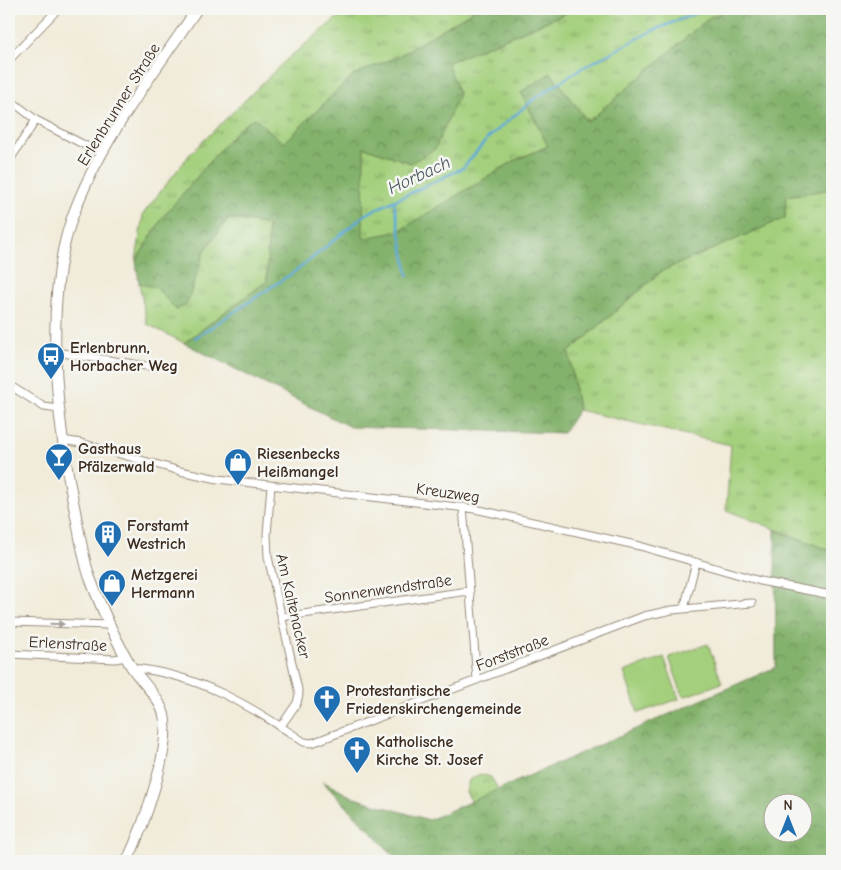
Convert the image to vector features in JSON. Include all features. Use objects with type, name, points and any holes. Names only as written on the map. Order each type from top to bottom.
[{"type":"street","points":[[9,60],[58,9]]},
{"type":"street","name":"Erlenbrunner Straße","points":[[127,861],[150,807],[165,731],[164,717],[159,705],[126,657],[86,565],[62,440],[56,352],[58,294],[63,255],[71,221],[102,154],[197,9]]},
{"type":"street","points":[[9,99],[36,120],[102,154]]},
{"type":"street","points":[[9,161],[36,120]]},
{"type":"street","points":[[56,352],[152,367]]},
{"type":"street","points":[[9,385],[44,407],[59,408]]},
{"type":"street","name":"Kreuzweg","points":[[62,440],[81,443],[198,475],[271,486],[463,507],[630,544],[760,581],[826,594]]},
{"type":"street","name":"Am Kaltenacker","points":[[271,486],[267,545],[299,694],[297,703],[281,726]]},
{"type":"street","points":[[463,507],[477,680]]},
{"type":"street","points":[[684,609],[696,562]]},
{"type":"street","name":"Sonnenwendstraße","points":[[281,617],[469,591]]},
{"type":"street","name":"Forststraße","points":[[132,668],[173,676],[219,691],[281,726],[304,742],[312,743],[628,622],[660,612],[752,604]]},
{"type":"street","points":[[9,622],[111,625]]},
{"type":"street","name":"Erlenstraße","points":[[9,654],[115,659],[126,657]]},
{"type":"green space","points":[[348,9],[389,9],[401,17],[411,9],[476,9],[397,57],[353,75],[284,143],[254,118],[237,130],[163,217],[136,261],[143,214],[190,154],[287,59]]},
{"type":"green space","points":[[476,9],[576,9],[447,63],[459,94],[435,149],[411,163],[364,147],[363,238],[397,232],[514,161],[548,146],[521,92],[551,73],[588,122],[710,17],[731,9],[832,9],[832,189],[786,196],[785,218],[662,271],[569,352],[578,410],[563,433],[350,427],[184,343],[267,281],[268,225],[228,218],[204,252],[187,304],[176,310],[157,288],[139,283],[136,261],[163,217],[237,130],[254,118],[284,143],[353,75],[397,57]]},
{"type":"green space","points":[[576,9],[731,9],[710,17],[588,122],[551,73],[521,92],[548,146],[514,161],[397,232],[362,239],[364,147],[411,163],[447,63]]},
{"type":"green space","points":[[832,189],[832,551],[726,510],[731,445],[578,410],[569,352],[662,271],[785,218],[785,196]]},
{"type":"green space","points":[[228,218],[268,225],[267,281],[184,343],[147,324],[139,283],[157,288],[176,310],[187,304],[204,252]]},
{"type":"green space","points":[[775,530],[832,551],[832,861],[399,861],[322,781],[354,798],[429,820],[776,667]]},
{"type":"green space","points":[[708,644],[722,683],[683,697],[669,657]]},
{"type":"green space","points":[[664,657],[679,699],[638,713],[624,672]]},
{"type":"green space","points":[[480,774],[491,777],[497,787],[494,799],[472,802],[466,792],[469,780]]},
{"type":"waterway","name":"Horbach","points":[[195,338],[300,268],[366,214],[463,168],[488,138],[534,99],[582,68],[652,31],[706,9]]},
{"type":"waterway","points":[[394,201],[408,275]]},
{"type":"place","name":"Erlenbrunn, Horbacher Weg","points":[[51,380]]},
{"type":"place","name":"Gasthaus Pfälzerwald","points":[[59,481]]},
{"type":"place","name":"Riesenbecks Heißmangel","points":[[238,486]]},
{"type":"place","name":"Forstamt Westrich","points":[[108,558]]},
{"type":"place","name":"Metzgerei Hermann","points":[[112,607]]},
{"type":"place","name":"Protestantische Friedenskirchengemeinde","points":[[327,723]]},
{"type":"place","name":"Katholische Kirche St. Josef","points":[[357,774]]}]
